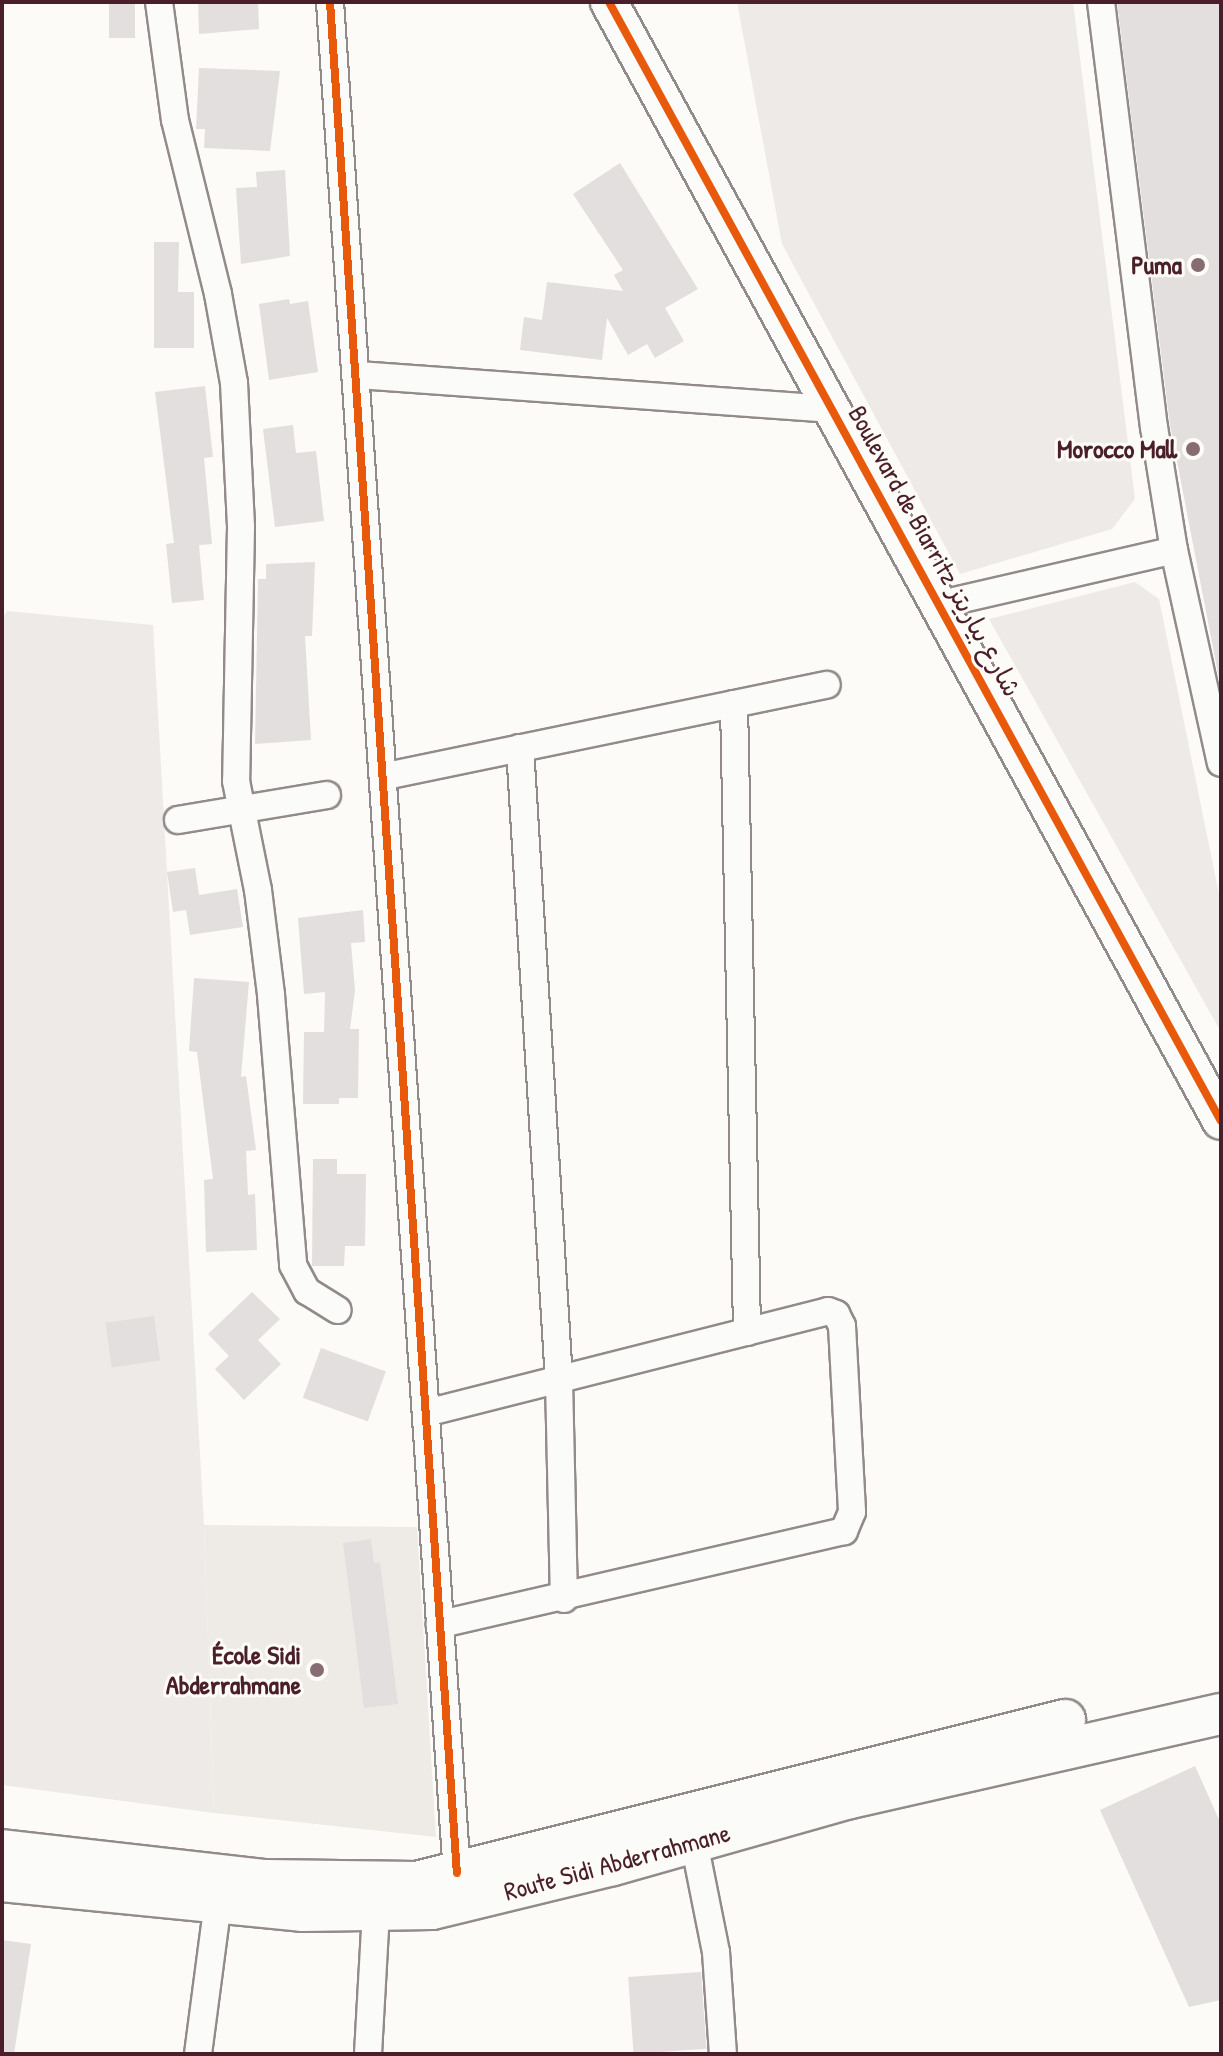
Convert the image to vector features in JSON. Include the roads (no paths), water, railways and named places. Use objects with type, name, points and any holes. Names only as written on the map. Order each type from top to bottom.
[{"type":"main road","name":"Route Sidi Abderrahmane","points":[[2,1881],[219,1890],[380,1884],[457,1873],[941,1748],[1221,1686]]},
{"type":"main road","name":"Route Sidi Abderrahmane","points":[[2,1850],[219,1890],[376,1913],[470,1902],[850,1798],[1221,1714]]},
{"type":"street","points":[[159,2],[175,120],[218,294],[234,383],[241,527],[235,758],[271,995],[293,1265],[307,1291],[338,1310]]},
{"type":"street","points":[[330,2],[386,776],[457,1873]]},
{"type":"street","name":"Boulevard de Biarritz شارع بياريتز","points":[[609,2],[941,604],[1221,1121]]},
{"type":"street","points":[[1101,2],[1134,299],[1174,550],[1221,763]]},
{"type":"street","points":[[357,375],[834,409]]},
{"type":"street","points":[[941,604],[1174,550]]},
{"type":"street","points":[[386,776],[827,685]]},
{"type":"street","points":[[734,704],[747,1332]]},
{"type":"street","points":[[520,748],[559,1380],[564,1599]]},
{"type":"street","points":[[178,820],[327,795]]},
{"type":"street","points":[[426,1413],[828,1311],[840,1319],[849,1523],[835,1535],[564,1599],[440,1624]]},
{"type":"street","points":[[694,1842],[716,1952],[723,2054]]},
{"type":"street","points":[[198,2054],[219,1890]]},
{"type":"street","points":[[368,2054],[376,1913]]},
{"type":"place","name":"Puma","points":[[1198,265]]},
{"type":"place","name":"Morocco Mall","points":[[1193,449]]},
{"type":"place","name":"École Sidi Abderrahmane","points":[[317,1670]]}]
